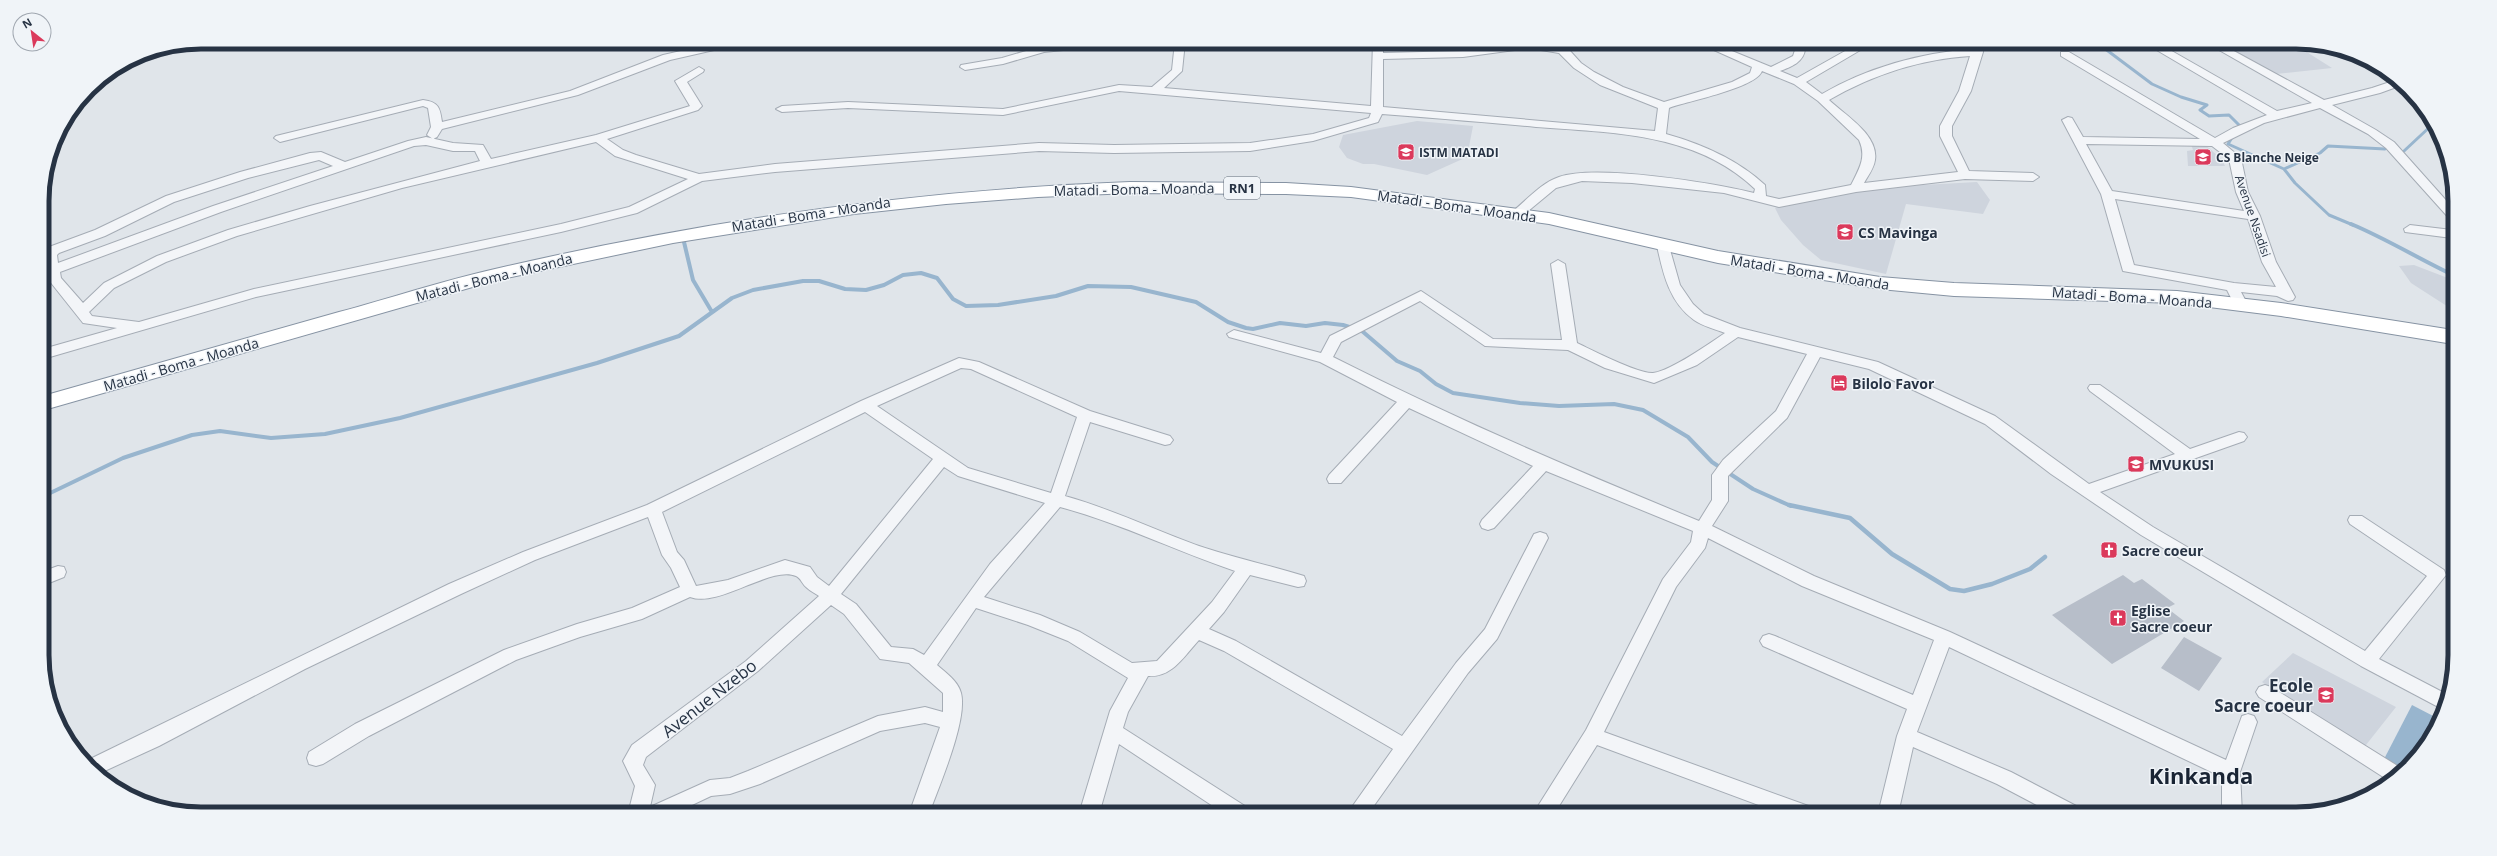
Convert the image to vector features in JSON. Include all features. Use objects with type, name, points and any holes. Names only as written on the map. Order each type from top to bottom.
[{"type":"highway","name":"Matadi - Boma - Moanda","points":[[49,403],[508,272],[747,223],[905,200],[1002,192],[1101,187],[1202,187],[1346,191],[1557,220],[1663,246],[1775,269],[1900,285],[2009,291],[2079,291],[2177,297],[2298,313],[2448,336]]},
{"type":"street","points":[[436,127],[574,93],[667,57],[704,49]]},
{"type":"street","points":[[965,67],[1003,61],[1043,49]]},
{"type":"street","points":[[1154,92],[1178,71],[1180,49]]},
{"type":"street","points":[[49,352],[254,293],[613,216],[650,203],[699,178],[775,168],[1039,147],[1114,149],[1250,147],[1345,130],[1374,120],[1377,111],[1378,49]]},
{"type":"street","points":[[1377,56],[1464,54],[1500,49]]},
{"type":"street","points":[[1562,49],[1577,65],[1607,85],[1664,106],[1679,100],[1736,84],[1755,74],[1758,66]]},
{"type":"street","points":[[1718,49],[1798,82],[1822,98],[1864,138],[1869,148],[1869,162],[1856,188]]},
{"type":"street","points":[[1770,71],[1791,62],[1798,57],[1800,49]]},
{"type":"street","points":[[1798,82],[1857,49]]},
{"type":"street","points":[[1822,98],[1862,77],[1970,49]]},
{"type":"street","points":[[1965,175],[1946,136],[1946,126],[1965,91],[1977,49]]},
{"type":"street","points":[[2160,49],[2274,114]]},
{"type":"street","points":[[2226,49],[2372,132],[2390,146],[2448,210]]},
{"type":"street","name":"Avenue Nsadisi","points":[[2065,54],[2215,143],[2235,158],[2242,192],[2254,216],[2269,262],[2298,313]]},
{"type":"street","points":[[82,311],[85,304],[93,296],[162,260],[200,243],[350,199],[598,138],[694,108],[696,106],[695,102],[681,81],[699,70]]},
{"type":"street","points":[[2080,140],[2215,143],[2233,131],[2274,114],[2361,95],[2393,84]]},
{"type":"street","points":[[782,109],[826,105],[877,105],[992,113],[1014,110],[1110,89],[1156,90],[1154,92]]},
{"type":"street","points":[[1154,92],[1626,131],[1660,136],[1720,160],[1743,173],[1761,188],[1760,196]]},
{"type":"street","points":[[280,138],[423,103],[431,104],[434,107],[436,127],[434,134],[426,141]]},
{"type":"street","points":[[1660,136],[1664,106]]},
{"type":"street","points":[[2068,120],[2080,140],[2107,194],[2128,268],[2234,287],[2281,292],[2288,297]]},
{"type":"street","points":[[598,138],[619,152],[632,158],[699,178]]},
{"type":"street","points":[[53,270],[210,212],[402,146],[426,141],[453,147],[479,148],[488,165]]},
{"type":"street","points":[[138,326],[88,320],[55,280],[50,255],[54,250],[100,233],[170,199],[244,175],[310,157],[321,156],[344,166]]},
{"type":"street","points":[[1517,214],[1552,185],[1563,180],[1582,177],[1632,179],[1724,189],[1760,196],[1779,203],[1856,188],[1965,175],[2033,177]]},
{"type":"street","points":[[2107,194],[2254,216]]},
{"type":"street","points":[[2410,229],[2448,234]]},
{"type":"street","points":[[1663,246],[1673,285],[1688,307],[1706,320],[1736,332],[1816,350],[1873,365],[1990,420],[2086,491],[2146,531],[2367,661],[2441,700]]},
{"type":"street","points":[[1558,264],[1570,345]]},
{"type":"street","points":[[2234,287],[2234,292],[2241,305]]},
{"type":"street","points":[[1325,360],[1335,339],[1421,295],[1490,343],[1570,345],[1610,364],[1654,378],[1692,362],[1736,332]]},
{"type":"street","points":[[1234,334],[1325,360],[1407,401],[1544,464],[1721,536],[1808,581],[1944,637],[2231,772]]},
{"type":"street","points":[[1547,807],[1593,736],[1655,616],[1669,584],[1699,544],[1702,529],[1720,501],[1723,470],[1782,414],[1816,350]]},
{"type":"street","points":[[96,766],[152,740],[305,660],[455,589],[529,556],[653,509],[866,405],[952,366],[966,362],[1085,415],[1165,440]]},
{"type":"street","points":[[2095,388],[2188,455]]},
{"type":"street","points":[[1335,479],[1407,401]]},
{"type":"street","points":[[866,405],[942,459],[970,474],[1056,501],[1098,511],[1192,550],[1246,568],[1298,581]]},
{"type":"street","points":[[926,667],[972,600],[996,569],[1056,501],[1085,415]]},
{"type":"street","points":[[2086,491],[2239,437]]},
{"type":"street","points":[[830,596],[942,459]]},
{"type":"street","points":[[1488,524],[1544,464]]},
{"type":"street","points":[[653,509],[670,555],[681,568],[690,590],[696,593],[729,586],[785,566],[804,572],[811,582],[850,609],[886,654],[913,656],[952,691],[953,701],[951,722],[922,807]]},
{"type":"street","points":[[2356,520],[2438,575],[2367,661]]},
{"type":"street","points":[[1362,807],[1462,668],[1491,634],[1540,538]]},
{"type":"street","points":[[972,600],[1024,615],[1073,636],[1111,656],[1129,671],[1143,668],[1156,669],[1163,667],[1197,631],[1218,607],[1246,568]]},
{"type":"street","points":[[316,758],[362,730],[510,655],[578,631],[636,614],[690,590]]},
{"type":"street","name":"Avenue Nzebo","points":[[640,807],[645,785],[634,768],[632,761],[638,751],[752,666],[830,596]]},
{"type":"street","points":[[1197,631],[1230,646],[1405,747]]},
{"type":"street","points":[[1890,807],[1906,736],[1916,705],[1944,637]]},
{"type":"street","points":[[1769,641],[1916,705]]},
{"type":"street","points":[[1090,807],[1119,711],[1143,668]]},
{"type":"street","points":[[2265,692],[2392,773]]},
{"type":"street","points":[[668,807],[710,788],[730,786],[754,778],[878,724],[925,715],[951,722]]},
{"type":"street","points":[[2232,807],[2231,772],[2248,722]]},
{"type":"street","points":[[1113,731],[1230,807]]},
{"type":"street","points":[[1593,736],[1789,807]]},
{"type":"street","points":[[1906,736],[2004,778],[2054,807]]},
{"type":"shaded area","points":[[2302,49],[2332,68],[2266,75],[2232,51]]},
{"type":"shaded area","name":"ISTM MATADI","points":[[1417,121],[1473,126],[1467,157],[1427,175],[1374,164],[1363,164],[1347,158],[1339,147],[1343,135]]},
{"type":"shaded area","name":"CS Blanche Neige","points":[[2191,144],[2202,144],[2209,148],[2222,160],[2225,166],[2188,166],[2187,151],[2193,150]]},
{"type":"shaded area","name":"CS Mavinga","points":[[1977,182],[1990,200],[1983,214],[1906,204],[1886,274],[1821,260],[1803,245],[1781,220],[1775,208],[1796,201],[1819,200],[1867,188]]},
{"type":"shaded area","points":[[2414,265],[2448,278],[2448,307],[2411,283],[2399,266]]},
{"type":"shaded area","name":"Ecole Sacre coeur","points":[[2293,653],[2396,707],[2362,750],[2262,682]]},
{"type":"water","points":[[2412,705],[2434,717],[2428,731],[2417,748],[2404,763],[2395,770],[2382,763]]},
{"type":"building","name":"Eglise Sacre coeur","points":[[2123,575],[2134,583],[2142,579],[2175,604],[2167,608],[2184,621],[2112,664],[2052,615]]},
{"type":"building","points":[[2184,637],[2222,658],[2199,691],[2161,668]]},
{"type":"waterway","points":[[2105,49],[2152,84],[2181,97],[2207,105],[2200,110],[2209,116],[2229,115],[2239,125]]},
{"type":"waterway","points":[[2404,151],[2429,128]]},
{"type":"waterway","points":[[2233,136],[2228,144],[2284,169]]},
{"type":"waterway","points":[[2284,169],[2320,153],[2328,146],[2385,149]]},
{"type":"waterway","points":[[2284,169],[2295,183],[2329,215],[2353,225]]},
{"type":"waterway","points":[[2351,224],[2448,272]]},
{"type":"waterway","points":[[684,242],[693,280],[712,312]]},
{"type":"waterway","points":[[49,494],[123,458],[192,435],[220,431],[271,438],[325,434],[400,418],[597,363],[679,336],[732,298],[753,290],[803,281],[819,281],[845,289],[866,290],[884,285],[903,275],[921,273],[937,278],[953,299],[966,306],[998,305],[1056,296],[1088,286],[1131,287],[1196,302],[1228,322],[1246,328],[1253,329],[1280,323],[1306,326],[1325,323],[1343,325],[1362,331],[1397,361],[1420,371],[1436,384],[1453,393],[1520,403],[1559,406],[1614,404],[1643,410],[1688,437],[1712,462],[1753,489],[1791,506]]},
{"type":"waterway","points":[[1789,505],[1850,518],[1892,554],[1950,589],[1964,591],[1992,584],[2030,569],[2045,557]]},
{"type":"place","name":"ISTM MATADI","points":[[1406,152]]},
{"type":"place","name":"CS Blanche Neige","points":[[2203,157]]},
{"type":"place","name":"CS Mavinga","points":[[1845,232]]},
{"type":"place","name":"Bilolo Favor","points":[[1839,383]]},
{"type":"place","name":"MVUKUSI","points":[[2136,464]]},
{"type":"place","name":"Sacre coeur","points":[[2109,550]]},
{"type":"place","name":"Eglise Sacre coeur","points":[[2118,618]]},
{"type":"place","name":"Ecole Sacre coeur","points":[[2326,695]]},
{"type":"district","name":"Kinkanda","points":[[2201,775]]}]
